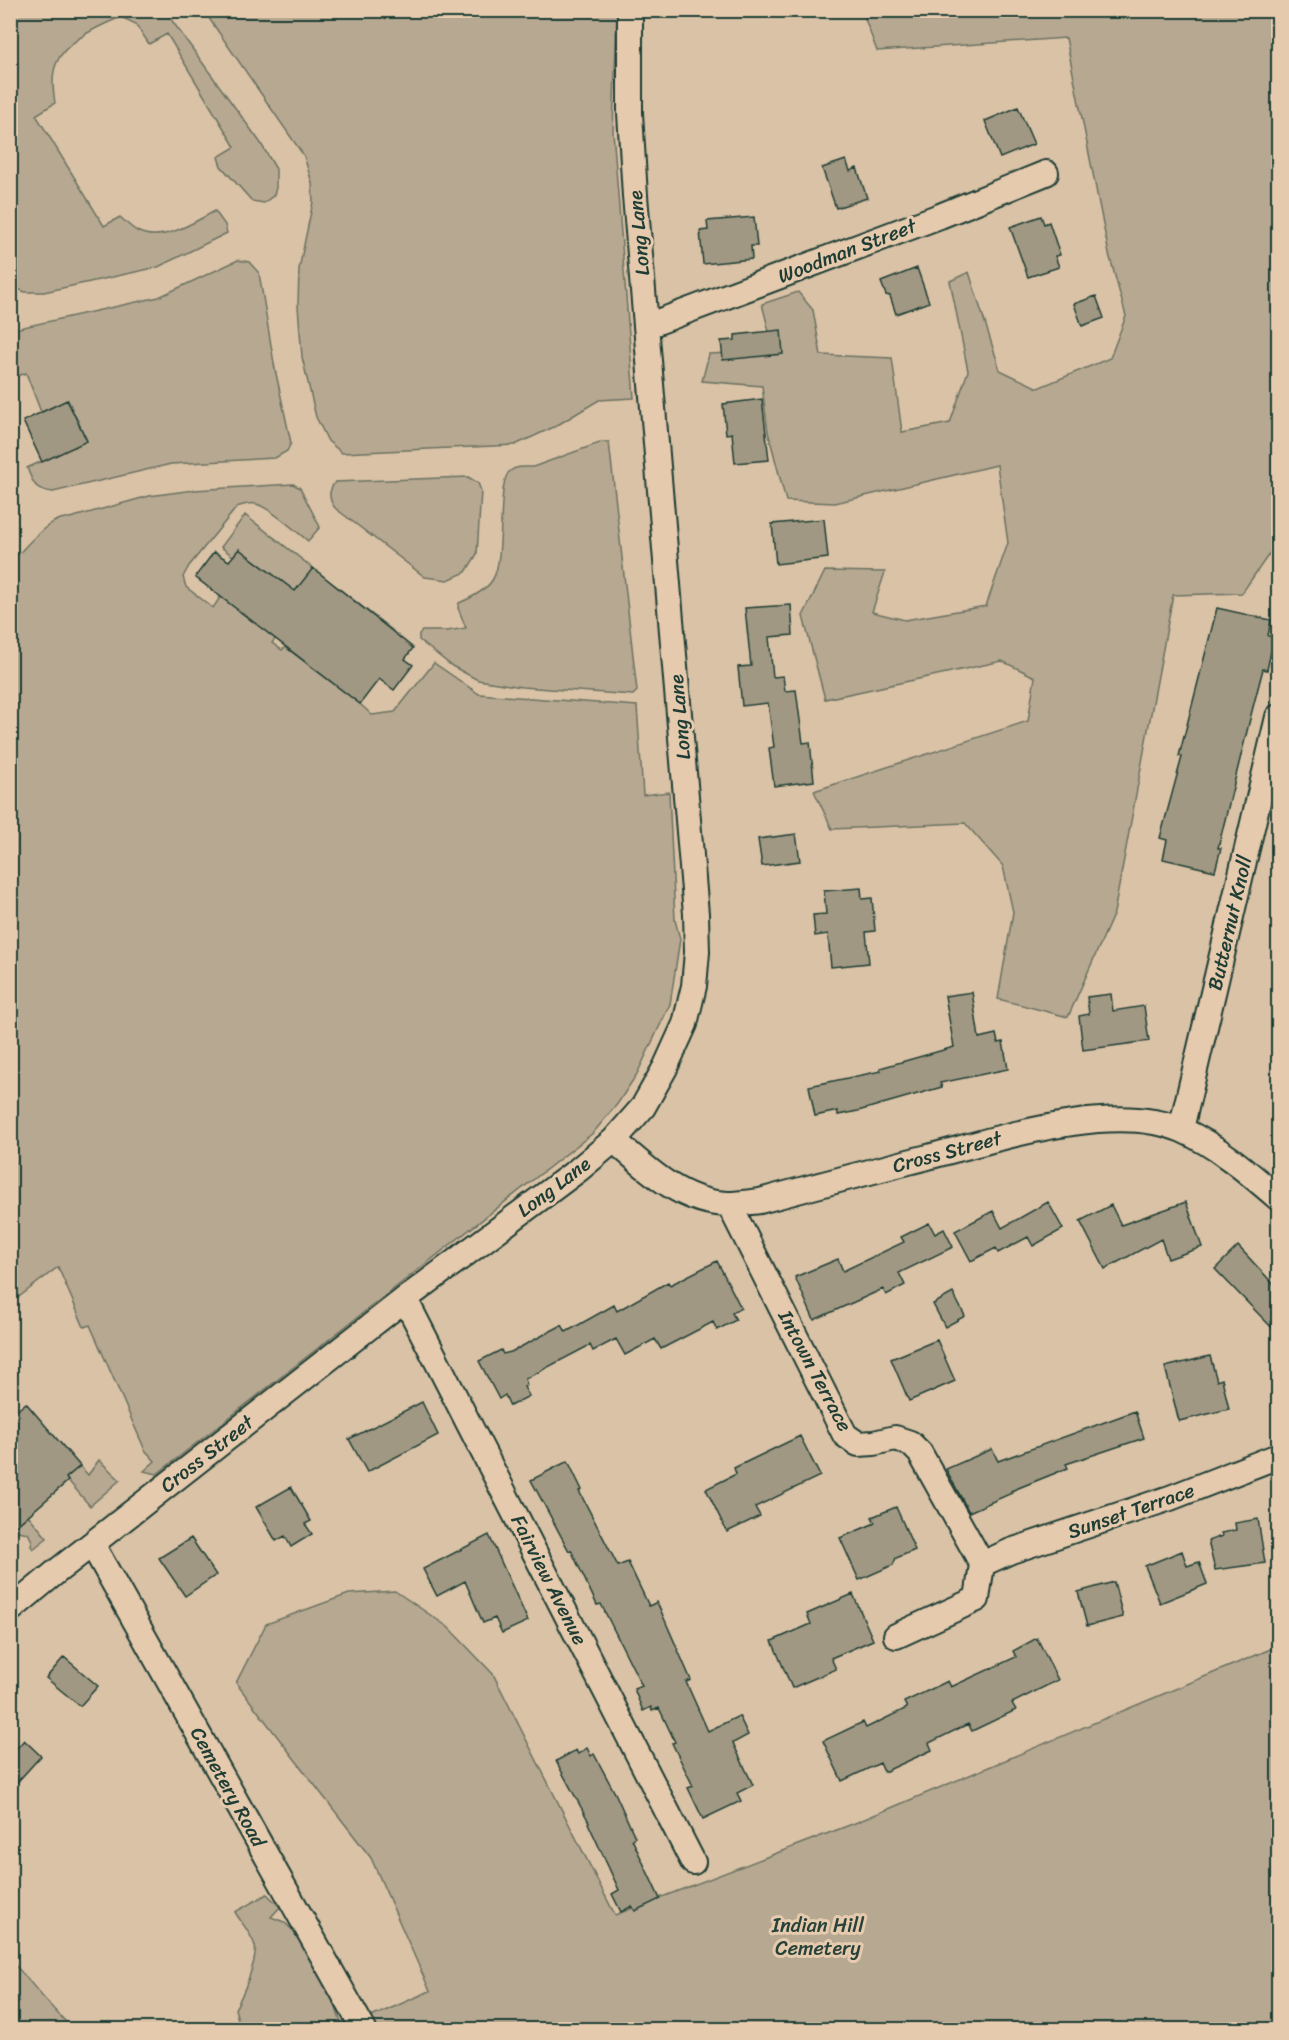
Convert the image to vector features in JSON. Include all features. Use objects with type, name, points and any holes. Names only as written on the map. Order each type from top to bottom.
[{"type":"street","name":"Long Lane","points":[[405,1299],[578,1170],[614,1140],[643,1107],[673,1050],[685,1024],[694,986],[697,952],[696,914],[635,196],[630,112],[630,10]]},
{"type":"street","name":"Woodman Street","points":[[647,326],[1046,174]]},
{"type":"street","name":"Butternut Knoll","points":[[1181,1130],[1278,717]]},
{"type":"street","name":"Cross Street","points":[[614,1140],[674,1189],[702,1200],[729,1204],[760,1201],[1016,1134],[1112,1119],[1145,1120],[1181,1130],[1210,1145],[1238,1164],[1278,1198]]},
{"type":"street","name":"Intown Terrace","points":[[729,1204],[845,1435],[858,1444],[895,1438],[910,1443],[920,1453],[982,1564]]},
{"type":"street","name":"Cross Street","points":[[10,1611],[405,1299]]},
{"type":"street","name":"Fairview Avenue","points":[[405,1299],[693,1862]]},
{"type":"street","name":"Sunset Terrace","points":[[982,1564],[1011,1551],[1170,1498],[1278,1456]]},
{"type":"street","name":"Cemetery Road","points":[[92,1544],[364,2030]]},
{"type":"street","points":[[896,1636],[977,1599],[982,1564]]},
{"type":"green space","points":[[10,11],[165,11],[260,142],[276,169],[274,195],[264,203],[252,201],[221,166],[218,157],[235,147],[167,34],[149,44],[136,24],[121,17],[104,24],[68,47],[57,62],[54,72],[55,103],[36,115],[104,226],[120,217],[139,232],[158,235],[178,230],[215,211],[225,225],[227,233],[158,267],[44,292],[25,292],[11,286]]},
{"type":"green space","points":[[204,11],[617,11],[613,131],[634,398],[599,400],[556,426],[515,445],[342,453],[328,441],[316,417],[302,357],[298,306],[299,269],[313,202],[312,183],[304,156]]},
{"type":"green space","points":[[862,11],[1278,11],[1278,541],[1242,593],[1173,595],[1114,913],[1068,1017],[998,999],[1013,912],[1003,866],[965,823],[832,829],[814,791],[1028,721],[1035,677],[1002,661],[825,699],[803,616],[825,571],[885,572],[872,612],[905,620],[986,606],[1008,543],[997,465],[835,503],[786,501],[768,432],[762,386],[702,381],[709,354],[774,351],[762,304],[798,292],[813,310],[821,355],[892,358],[902,432],[950,423],[968,371],[950,281],[969,272],[1000,370],[1038,388],[1110,358],[1126,316],[1109,254],[1066,38],[877,51]]},
{"type":"green space","points":[[238,260],[249,262],[259,273],[275,369],[291,443],[287,451],[275,458],[171,464],[53,492],[38,488],[27,468],[87,441],[68,400],[41,412],[26,373],[17,376],[11,367],[10,330],[159,297]]},
{"type":"green space","points":[[602,442],[609,442],[637,691],[633,695],[522,687],[478,680],[452,666],[419,640],[419,634],[422,631],[466,628],[458,608],[459,603],[482,591],[493,579],[499,554],[503,489],[510,471],[533,467]]},
{"type":"green space","points":[[468,477],[478,483],[481,491],[477,554],[466,572],[448,580],[425,577],[335,508],[330,498],[335,482]]},
{"type":"green space","points":[[293,484],[300,488],[320,527],[308,541],[268,509],[251,503],[237,507],[189,566],[183,577],[186,587],[213,608],[221,596],[276,638],[272,643],[282,650],[285,647],[372,715],[395,712],[434,663],[479,694],[637,706],[643,795],[669,792],[675,920],[680,939],[670,1004],[637,1074],[618,1103],[593,1133],[157,1474],[144,1471],[155,1461],[145,1450],[90,1325],[84,1327],[58,1267],[11,1303],[11,562],[46,527],[62,518],[70,518],[149,496],[194,490]]},
{"type":"green space","points":[[245,515],[392,630],[394,633],[378,654],[239,549],[233,556],[221,547]]},
{"type":"green space","points":[[99,1460],[120,1480],[90,1506],[66,1478],[80,1466],[88,1475]]},
{"type":"green space","points":[[28,1515],[47,1538],[33,1549],[28,1533],[18,1531],[11,1537],[11,1531]]},
{"type":"green space","name":"Indian Hill Cemetery","points":[[395,1591],[448,1627],[493,1674],[615,1915],[855,1823],[1278,1646],[1278,2029],[344,2029],[430,1991],[371,1858],[236,1683],[266,1624],[349,1594]]},
{"type":"green space","points":[[267,1894],[280,1907],[271,1917],[284,1922],[305,1942],[319,1976],[330,1990],[343,2029],[235,2029],[239,2023],[235,2009],[249,1978],[255,1946],[235,1912]]},
{"type":"green space","points":[[11,1961],[57,2013],[74,2029],[11,2029]]},
{"type":"building","points":[[1018,107],[1034,144],[1000,158],[985,121]]},
{"type":"building","points":[[846,160],[850,171],[857,168],[867,198],[836,208],[822,168]]},
{"type":"building","points":[[1041,216],[1044,224],[1049,222],[1060,255],[1055,256],[1059,267],[1028,277],[1010,227]]},
{"type":"building","points":[[754,217],[757,246],[751,246],[752,259],[703,264],[700,231],[708,230],[707,221]]},
{"type":"building","points":[[917,268],[929,302],[896,314],[890,296],[886,295],[881,282]]},
{"type":"building","points":[[1096,296],[1104,318],[1082,326],[1074,304]]},
{"type":"building","points":[[781,330],[783,354],[723,360],[721,341],[735,340],[735,335]]},
{"type":"building","points":[[762,399],[769,460],[735,463],[732,433],[726,434],[723,404]]},
{"type":"building","points":[[67,400],[87,441],[42,462],[23,421]]},
{"type":"building","points":[[824,519],[828,558],[776,564],[772,524]]},
{"type":"building","points":[[239,549],[295,591],[313,568],[413,648],[405,659],[413,665],[394,690],[379,679],[360,704],[195,577],[214,552],[229,561]]},
{"type":"building","points":[[791,605],[793,635],[769,637],[773,677],[783,676],[785,691],[796,690],[803,743],[810,742],[814,781],[774,786],[769,748],[774,747],[768,703],[742,706],[738,667],[751,666],[745,608]]},
{"type":"building","points":[[1217,608],[1271,620],[1268,636],[1274,637],[1267,670],[1263,669],[1252,711],[1218,848],[1221,848],[1215,871],[1163,859],[1167,840],[1160,838],[1182,757],[1179,756]]},
{"type":"building","points":[[796,834],[800,861],[762,866],[758,839]]},
{"type":"building","points":[[861,888],[862,899],[872,898],[875,931],[866,932],[869,963],[831,967],[828,934],[815,936],[813,915],[826,914],[824,891]]},
{"type":"building","points":[[972,992],[979,1038],[996,1034],[998,1043],[1003,1042],[1008,1069],[940,1083],[942,1087],[858,1111],[838,1115],[838,1111],[815,1116],[809,1086],[881,1071],[880,1068],[954,1047],[945,996]]},
{"type":"building","points":[[1111,994],[1113,1011],[1144,1006],[1149,1041],[1083,1050],[1079,1016],[1089,1014],[1087,997]]},
{"type":"building","points":[[1048,1202],[1063,1229],[1033,1246],[1028,1237],[998,1253],[996,1248],[971,1261],[955,1231],[993,1211],[1002,1228]]},
{"type":"building","points":[[1186,1202],[1202,1247],[1168,1259],[1161,1239],[1105,1269],[1080,1221],[1111,1205],[1121,1225]]},
{"type":"building","points":[[929,1223],[935,1234],[944,1229],[953,1247],[899,1273],[905,1285],[886,1295],[883,1289],[814,1320],[795,1277],[838,1259],[843,1271],[904,1242],[901,1237]]},
{"type":"building","points":[[1238,1246],[1278,1289],[1278,1334],[1215,1269]]},
{"type":"building","points":[[717,1261],[741,1308],[732,1313],[736,1320],[717,1330],[713,1322],[661,1349],[655,1339],[625,1355],[616,1339],[593,1351],[590,1345],[525,1379],[527,1385],[524,1387],[529,1396],[510,1406],[505,1395],[499,1399],[479,1361],[501,1350],[503,1354],[511,1352],[562,1325],[566,1332],[614,1305],[617,1311],[668,1282],[670,1285]]},
{"type":"building","points":[[953,1293],[965,1316],[945,1327],[933,1304]]},
{"type":"building","points":[[937,1340],[955,1381],[909,1401],[891,1359]]},
{"type":"building","points":[[1210,1356],[1217,1381],[1222,1379],[1229,1409],[1179,1421],[1165,1367]]},
{"type":"building","points":[[422,1402],[438,1435],[367,1472],[349,1439]]},
{"type":"building","points":[[26,1403],[80,1466],[66,1478],[68,1481],[10,1531],[10,1416]]},
{"type":"building","points":[[1135,1411],[1144,1438],[1066,1464],[1068,1468],[1011,1491],[1012,1493],[969,1512],[946,1469],[992,1449],[998,1461]]},
{"type":"building","points":[[800,1436],[820,1476],[755,1507],[760,1516],[727,1532],[706,1489],[736,1474],[734,1468]]},
{"type":"building","points":[[568,1461],[582,1490],[579,1491],[618,1566],[628,1562],[649,1606],[657,1602],[691,1680],[686,1682],[708,1731],[739,1716],[748,1735],[733,1743],[753,1785],[737,1793],[741,1801],[703,1819],[688,1788],[693,1786],[672,1743],[675,1742],[659,1708],[652,1711],[651,1707],[643,1711],[634,1689],[642,1686],[601,1604],[597,1605],[571,1550],[569,1551],[531,1480]]},
{"type":"building","points":[[291,1487],[311,1521],[305,1524],[312,1534],[291,1547],[285,1536],[276,1541],[256,1507]]},
{"type":"building","points":[[896,1507],[915,1550],[896,1558],[893,1565],[859,1580],[840,1538],[875,1523],[872,1517]]},
{"type":"building","points":[[1258,1519],[1265,1563],[1215,1570],[1208,1541],[1222,1536],[1221,1533],[1236,1530],[1235,1523]]},
{"type":"building","points":[[489,1535],[528,1621],[502,1633],[495,1618],[483,1623],[465,1581],[437,1596],[423,1569]]},
{"type":"building","points":[[191,1538],[216,1575],[185,1596],[159,1558]]},
{"type":"building","points":[[1182,1551],[1187,1566],[1199,1562],[1207,1584],[1160,1603],[1145,1566]]},
{"type":"building","points":[[1114,1582],[1123,1617],[1087,1626],[1078,1592]]},
{"type":"building","points":[[853,1594],[873,1640],[831,1658],[836,1669],[792,1688],[772,1641],[811,1624],[807,1614]]},
{"type":"building","points":[[1037,1638],[1058,1680],[1012,1703],[1016,1710],[972,1731],[968,1724],[929,1743],[932,1750],[884,1772],[880,1763],[842,1781],[823,1741],[863,1722],[866,1728],[907,1708],[904,1702],[948,1681],[951,1687],[1016,1657],[1013,1651]]},
{"type":"building","points":[[64,1657],[98,1686],[80,1706],[46,1678]]},
{"type":"building","points":[[24,1740],[41,1756],[10,1790],[10,1756]]},
{"type":"building","points":[[587,1748],[591,1756],[594,1754],[616,1795],[635,1837],[632,1839],[660,1899],[635,1911],[632,1906],[621,1912],[612,1894],[619,1890],[589,1822],[556,1761],[576,1750],[578,1754]]}]
